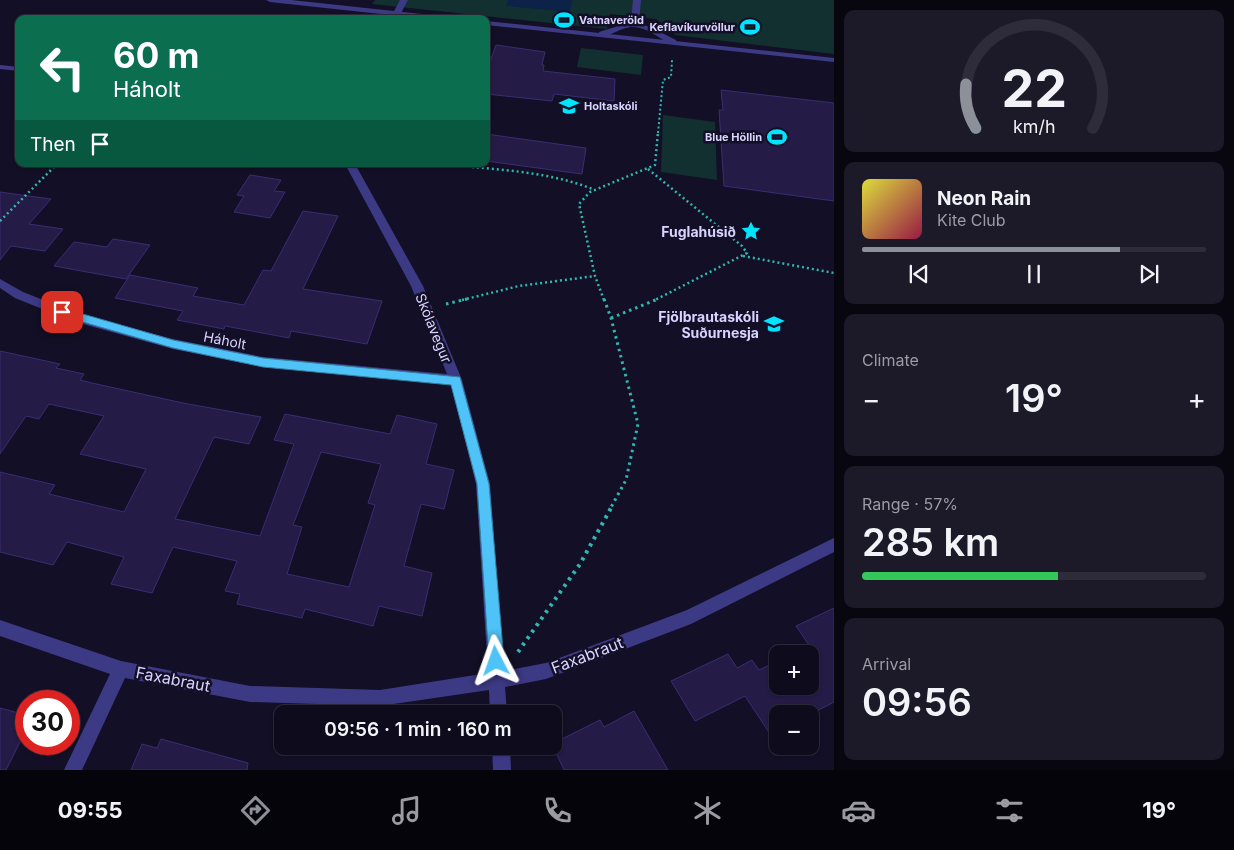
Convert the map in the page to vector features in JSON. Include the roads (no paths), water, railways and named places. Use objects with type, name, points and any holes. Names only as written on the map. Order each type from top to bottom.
[{"type":"street","points":[[270,0],[411,15]]},
{"type":"street","points":[[353,15],[363,0]]},
{"type":"street","points":[[397,13],[404,0]]},
{"type":"street","points":[[635,24],[637,0]]},
{"type":"street","points":[[490,22],[834,60]]},
{"type":"street","points":[[602,34],[622,26],[635,24],[648,28],[673,42]]},
{"type":"street","points":[[0,67],[15,69]]},
{"type":"street","name":"Skólavegur","points":[[352,167],[417,286],[456,380],[483,484],[499,705]]},
{"type":"street","name":"Háholt","points":[[0,283],[19,295],[76,318],[173,344],[263,362],[456,380]]},
{"type":"street","name":"Faxabraut","points":[[0,628],[120,669],[250,694],[380,698],[546,671],[691,616],[834,545]]},
{"type":"street","points":[[72,770],[120,669]]},
{"type":"street","points":[[501,755],[502,770]]},
{"type":"water","points":[[508,0],[572,0],[570,12],[506,6]]},
{"type":"place","name":"Vatnaveröld","points":[[564,20]]},
{"type":"place","name":"Keflavíkurvöllur","points":[[750,27]]},
{"type":"place","name":"Holtaskóli","points":[[569,106]]},
{"type":"place","name":"Blue Höllin","points":[[777,137]]},
{"type":"place","name":"Fuglahúsið","points":[[751,231]]},
{"type":"place","name":"Fjölbrautaskóli Suðurnesja","points":[[774,324]]}]
